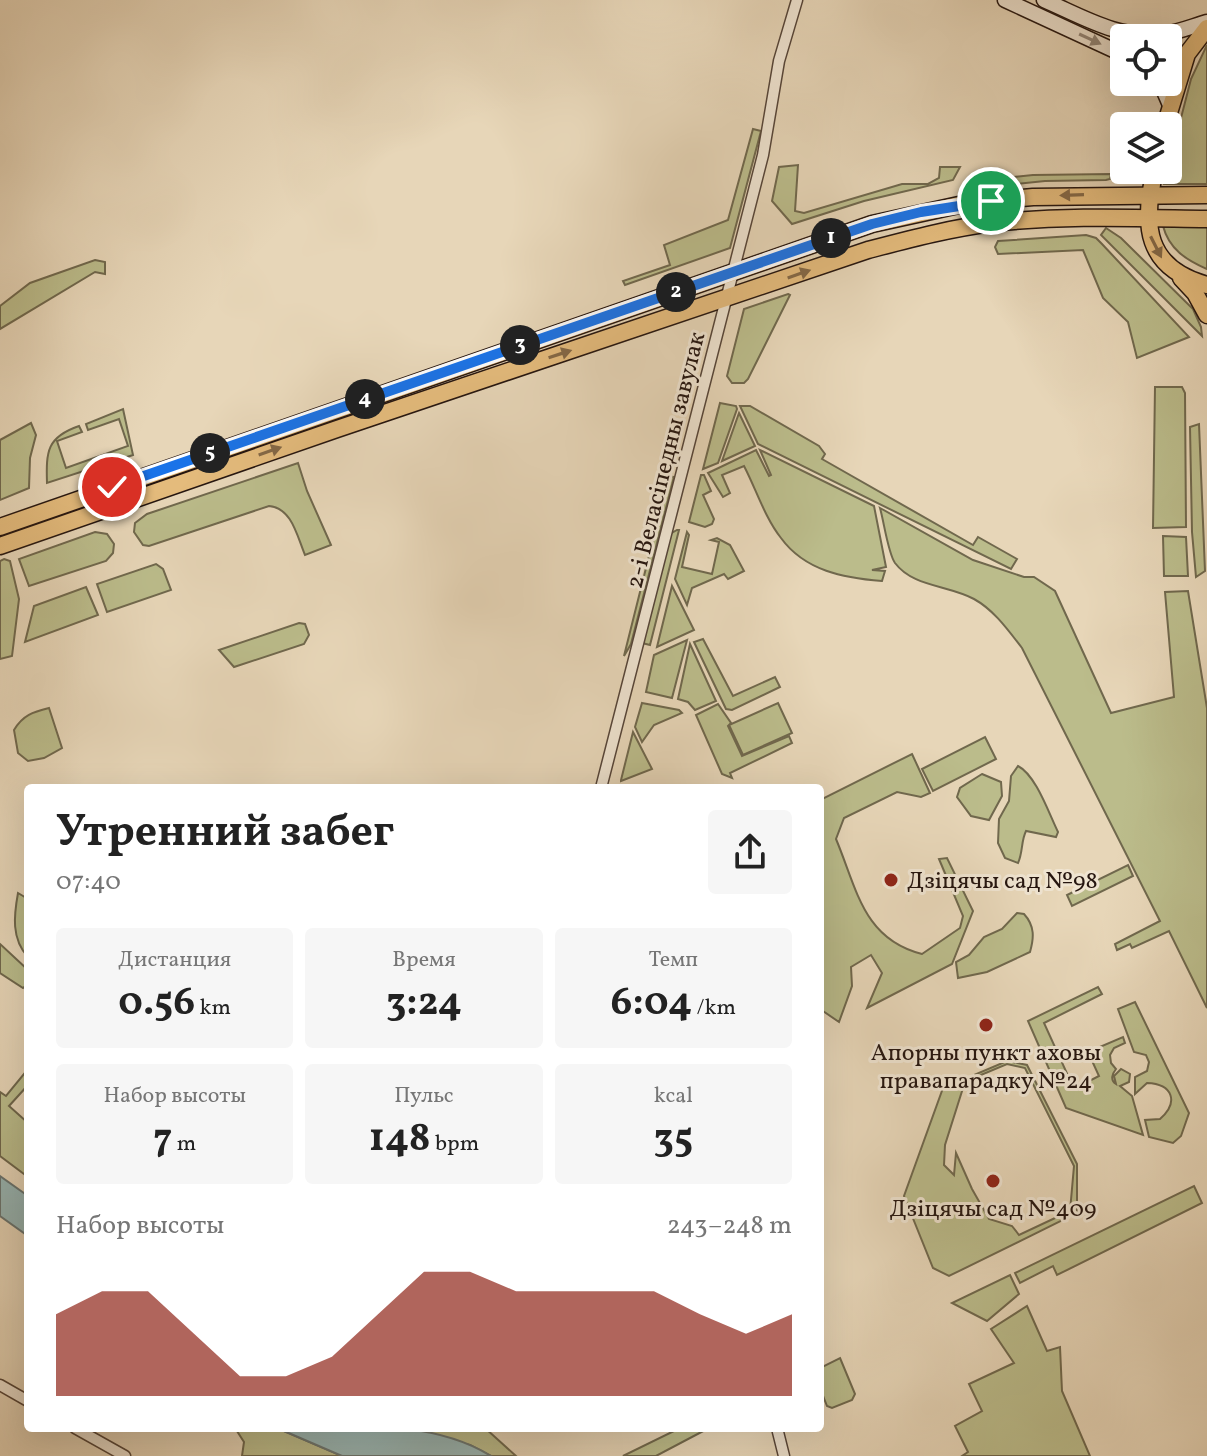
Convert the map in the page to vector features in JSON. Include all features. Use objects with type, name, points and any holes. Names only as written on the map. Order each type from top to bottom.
[{"type":"main road","points":[[1005,0],[1110,49]]},
{"type":"main road","points":[[1044,0],[1116,32],[1130,35],[1167,34],[1207,22]]},
{"type":"main road","points":[[1168,112],[1187,54],[1207,28]]},
{"type":"main road","points":[[1166,96],[1170,105]]},
{"type":"main road","points":[[1152,184],[1147,218],[1154,247],[1195,293],[1207,315]]},
{"type":"main road","points":[[0,546],[115,496],[586,322],[872,224],[968,203],[1033,197],[1207,195]]},
{"type":"main road","points":[[0,527],[115,496],[592,343],[868,250],[952,229],[1033,220],[1207,219]]},
{"type":"main road","points":[[1175,272],[1207,285]]},
{"type":"street","name":"2-і Веласіпедны завулак","points":[[602,784],[763,155],[779,61],[797,0]]},
{"type":"street","points":[[586,322],[592,343]]},
{"type":"street","points":[[0,1385],[24,1399]]},
{"type":"street","points":[[82,1432],[125,1456]]},
{"type":"street","points":[[778,1432],[784,1456]]},
{"type":"green space","points":[[1207,45],[1207,184],[1182,184],[1182,114],[1191,79]]},
{"type":"green space","points":[[753,129],[761,131],[730,248],[625,285],[623,281],[670,265],[664,245],[728,220]]},
{"type":"green space","points":[[798,165],[795,211],[804,213],[902,184],[928,184],[939,178],[940,167],[960,167],[953,180],[864,201],[792,224],[772,201],[779,167]]},
{"type":"green space","points":[[1110,174],[1110,179],[996,186],[987,184],[985,180],[1033,175]]},
{"type":"green space","points":[[1163,226],[1207,227],[1207,269],[1179,253],[1169,241]]},
{"type":"green space","points":[[1106,228],[1121,238],[1193,309],[1202,336],[1101,235]]},
{"type":"green space","points":[[1086,235],[1096,238],[1189,337],[1137,358],[1128,322],[1103,298],[1083,250],[998,254],[995,247],[998,241]]},
{"type":"green space","points":[[95,260],[105,262],[105,274],[95,272],[0,329],[0,306],[30,283]]},
{"type":"green space","points":[[788,294],[748,379],[744,383],[732,383],[727,376],[744,309]]},
{"type":"green space","points":[[1155,387],[1182,387],[1185,393],[1186,527],[1153,528]]},
{"type":"green space","points":[[720,403],[736,406],[737,409],[718,463],[703,469]]},
{"type":"green space","points":[[740,406],[750,406],[819,446],[825,454],[822,459],[973,545],[978,537],[1017,559],[1011,569],[758,444]]},
{"type":"green space","points":[[123,409],[133,455],[47,483],[48,454],[55,440],[68,430],[79,426],[82,432],[57,441],[66,468],[128,446],[119,419],[88,430],[86,424]]},
{"type":"green space","points":[[739,413],[755,446],[722,461]]},
{"type":"green space","points":[[31,423],[36,435],[30,458],[29,488],[0,500],[0,440]]},
{"type":"green space","points":[[1199,424],[1205,571],[1196,577],[1190,427]]},
{"type":"green space","points":[[756,450],[769,476],[760,450],[874,506],[886,567],[872,570],[885,571],[882,581],[826,571],[791,549],[770,522],[744,466],[722,475],[730,493],[723,497],[708,473]]},
{"type":"green space","points":[[298,463],[331,545],[305,555],[288,517],[269,506],[149,546],[143,545],[134,532],[135,523],[147,514]]},
{"type":"green space","points":[[701,475],[704,475],[711,491],[703,495],[714,519],[712,524],[705,527],[689,522]]},
{"type":"green space","points":[[669,476],[674,477],[631,644],[624,656]]},
{"type":"green space","points":[[880,508],[973,560],[1024,577],[1034,577],[1055,591],[1111,713],[1174,697],[1165,592],[1188,591],[1207,708],[1207,1008],[1169,931],[1132,948],[1130,944],[1117,950],[1115,944],[1160,921],[1022,648],[1000,621],[974,599],[921,581],[902,571],[890,552]]},
{"type":"green space","points":[[677,530],[650,645],[642,643],[670,534]]},
{"type":"green space","points":[[95,532],[107,534],[114,544],[113,553],[106,561],[29,586],[19,559]]},
{"type":"green space","points":[[687,532],[689,535],[682,567],[712,574],[719,542],[711,540],[717,538],[730,545],[744,571],[728,579],[724,574],[692,588],[687,605],[675,579]]},
{"type":"green space","points":[[1163,536],[1186,537],[1188,576],[1164,576]]},
{"type":"green space","points":[[0,561],[10,561],[19,599],[12,656],[0,659]]},
{"type":"green space","points":[[156,564],[163,569],[171,590],[107,612],[97,584]]},
{"type":"green space","points":[[672,586],[694,630],[657,647]]},
{"type":"green space","points":[[86,587],[98,615],[25,642],[34,606]]},
{"type":"green space","points":[[299,623],[305,624],[309,635],[304,644],[234,667],[219,650]]},
{"type":"green space","points":[[703,639],[733,696],[775,677],[780,687],[732,710],[726,709],[694,642]]},
{"type":"green space","points":[[687,640],[672,698],[646,692],[654,655]]},
{"type":"green space","points":[[690,644],[716,701],[695,710],[688,702],[678,699]]},
{"type":"green space","points":[[642,703],[682,713],[654,725],[642,742],[635,727]]},
{"type":"green space","points":[[778,703],[792,733],[743,755],[729,725]]},
{"type":"green space","points":[[718,704],[731,723],[728,726],[742,756],[789,736],[792,743],[730,773],[732,778],[722,774],[696,715]]},
{"type":"green space","points":[[49,708],[62,748],[44,758],[28,761],[18,753],[14,730],[29,715]]},
{"type":"green space","points":[[633,732],[652,769],[621,781],[621,780]]},
{"type":"green space","points":[[985,737],[996,759],[933,791],[922,769]]},
{"type":"green space","points":[[912,754],[930,793],[921,797],[897,792],[844,818],[836,839],[850,876],[874,924],[902,947],[922,954],[960,928],[963,916],[939,859],[947,858],[973,911],[952,964],[867,1008],[882,973],[871,955],[851,967],[852,986],[839,1022],[824,1012],[824,798]]},
{"type":"green space","points":[[1018,766],[1036,786],[1058,832],[1056,837],[1026,831],[1018,863],[1005,858],[998,843],[999,819],[1009,801],[1011,776]]},
{"type":"green space","points":[[982,774],[1001,782],[1002,796],[989,820],[971,816],[957,797],[960,788]]},
{"type":"green space","points":[[1128,865],[1133,876],[1072,906],[1067,895]]},
{"type":"green space","points":[[18,893],[24,897],[24,951],[16,935]]},
{"type":"green space","points":[[1017,913],[1024,914],[1032,928],[1030,952],[987,972],[958,978],[956,962],[969,955],[984,937],[1002,929]]},
{"type":"green space","points":[[0,944],[24,966],[24,987],[0,973]]},
{"type":"green space","points":[[1098,987],[1102,994],[1044,1023],[1074,1089],[1099,1076],[1088,1052],[1123,1037],[1125,1043],[1114,1048],[1110,1055],[1116,1069],[1112,1079],[1116,1084],[1114,1076],[1121,1069],[1130,1074],[1129,1082],[1120,1086],[1132,1096],[1143,1135],[1066,1108],[1028,1021]]},
{"type":"green space","points":[[1135,1002],[1189,1113],[1181,1136],[1173,1143],[1149,1137],[1145,1120],[1160,1119],[1166,1113],[1171,1100],[1168,1090],[1147,1083],[1135,1094],[1135,1077],[1147,1071],[1149,1062],[1146,1055],[1134,1052],[1118,1009]]},
{"type":"green space","points":[[1007,1061],[1027,1065],[1077,1164],[1077,1213],[949,1276],[933,1268],[904,1196],[943,1088],[963,1088],[945,1145],[944,1165],[954,1175],[956,1153],[989,1219],[1012,1226],[1019,1235],[1070,1211],[1074,1166],[1025,1068],[1007,1064],[957,1085]]},
{"type":"green space","points":[[24,1074],[24,1089],[9,1106],[24,1119],[24,1174],[0,1156],[0,1092],[6,1096]]},
{"type":"green space","points":[[1194,1186],[1202,1203],[1057,1275],[1053,1266],[1020,1283],[1015,1273]]},
{"type":"green space","points":[[1010,1275],[1019,1294],[987,1321],[952,1303]]},
{"type":"green space","points":[[1027,1306],[1047,1351],[1060,1347],[1062,1391],[1090,1456],[962,1456],[968,1452],[955,1426],[982,1411],[969,1384],[1014,1363],[991,1329]]},
{"type":"green space","points":[[840,1358],[855,1394],[852,1400],[832,1408],[827,1406],[824,1398],[824,1366]]},
{"type":"green space","points":[[238,1432],[286,1432],[342,1456],[242,1456],[244,1442]]},
{"type":"green space","points":[[416,1432],[489,1432],[516,1456],[491,1456],[470,1445]]},
{"type":"green space","points":[[672,1432],[701,1432],[656,1456],[623,1456]]},
{"type":"water","points":[[0,1176],[24,1193],[24,1233],[0,1216]]},
{"type":"water","points":[[286,1432],[425,1432],[467,1444],[491,1456],[342,1456]]},
{"type":"place","name":"Дзіцячы сад №98","points":[[891,880]]},
{"type":"place","name":"Апорны пункт аховы правапарадку №24","points":[[986,1025]]},
{"type":"place","name":"Дзіцячы сад №409","points":[[993,1181]]},
{"type":"route","points":[[112,487],[872,224],[921,212],[991,201]]}]
